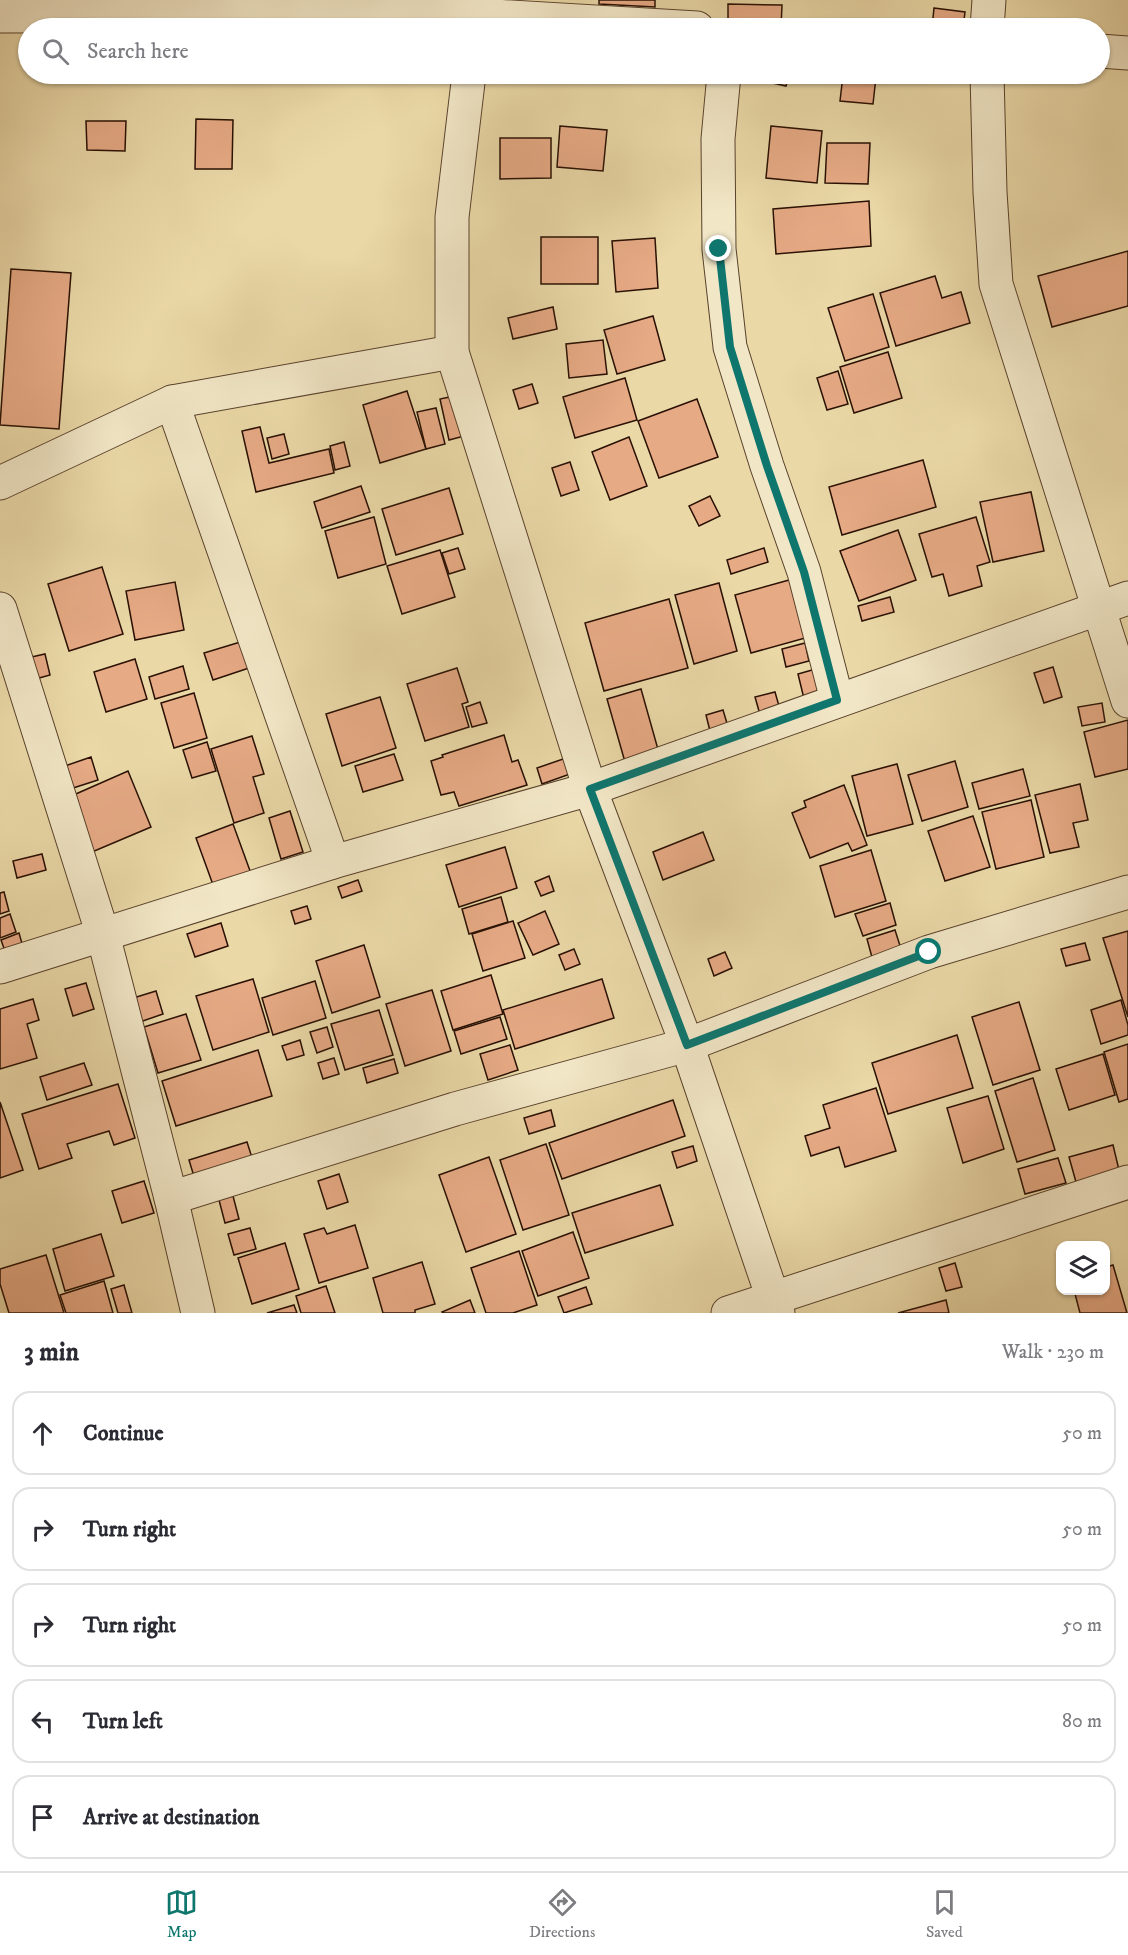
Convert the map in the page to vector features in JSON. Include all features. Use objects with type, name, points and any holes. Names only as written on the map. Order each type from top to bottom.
[{"type":"street","points":[[988,18],[989,0]]},
{"type":"street","points":[[0,16],[476,14],[539,18]]},
{"type":"street","points":[[1110,52],[1128,53]]},
{"type":"street","points":[[468,84],[452,217],[452,352],[590,789],[687,1045],[776,1306]]},
{"type":"street","points":[[723,84],[717,139],[719,249],[730,347],[767,466],[804,572],[837,700]]},
{"type":"street","points":[[987,84],[990,192],[996,284],[1128,701]]},
{"type":"street","points":[[0,483],[172,402],[452,352]]},
{"type":"street","points":[[172,402],[333,862]]},
{"type":"street","points":[[0,968],[333,862],[590,789],[1128,598]]},
{"type":"street","points":[[0,609],[103,935],[171,1198],[198,1313]]},
{"type":"street","points":[[171,1198],[455,1109],[687,1045],[929,952],[1128,892]]},
{"type":"street","points":[[728,1313],[776,1306],[1128,1182]]},
{"type":"building","points":[[599,0],[655,0],[655,7],[599,4]]},
{"type":"building","points":[[728,4],[782,5],[781,18],[728,18]]},
{"type":"building","points":[[934,8],[965,12],[964,18],[933,18]]},
{"type":"building","points":[[842,84],[875,84],[873,104],[840,101]]},
{"type":"building","points":[[196,119],[233,120],[232,169],[195,169]]},
{"type":"building","points":[[86,121],[126,121],[125,151],[87,150]]},
{"type":"building","points":[[560,126],[607,130],[603,171],[557,167]]},
{"type":"building","points":[[771,126],[822,131],[817,183],[766,178]]},
{"type":"building","points":[[500,138],[551,138],[551,178],[500,179]]},
{"type":"building","points":[[827,143],[870,143],[868,184],[825,183]]},
{"type":"building","points":[[869,201],[871,246],[776,254],[773,209]]},
{"type":"building","points":[[541,237],[598,237],[598,284],[541,284]]},
{"type":"building","points":[[655,238],[658,288],[616,292],[612,241]]},
{"type":"building","points":[[1128,251],[1128,306],[1052,327],[1038,276]]},
{"type":"building","points":[[11,269],[71,273],[59,429],[0,425]]},
{"type":"building","points":[[935,276],[942,298],[961,292],[970,323],[896,346],[880,293]]},
{"type":"building","points":[[873,294],[889,347],[845,361],[828,308]]},
{"type":"building","points":[[553,307],[557,329],[513,339],[508,318]]},
{"type":"building","points":[[653,316],[665,360],[617,374],[604,330]]},
{"type":"building","points":[[603,340],[607,374],[569,378],[566,344]]},
{"type":"building","points":[[888,352],[902,398],[854,413],[840,367]]},
{"type":"building","points":[[838,371],[848,404],[827,410],[817,378]]},
{"type":"building","points":[[625,378],[637,420],[575,438],[563,397]]},
{"type":"building","points":[[532,384],[538,403],[519,409],[513,390]]},
{"type":"building","points":[[407,391],[426,449],[380,463],[363,405]]},
{"type":"building","points":[[459,395],[468,435],[449,440],[440,399]]},
{"type":"building","points":[[697,399],[718,457],[659,478],[638,421]]},
{"type":"building","points":[[436,408],[445,444],[426,449],[417,412]]},
{"type":"building","points":[[260,427],[269,463],[329,449],[334,473],[256,492],[242,431]]},
{"type":"building","points":[[284,434],[289,454],[272,459],[267,438]]},
{"type":"building","points":[[629,437],[647,486],[610,500],[592,452]]},
{"type":"building","points":[[344,442],[350,466],[335,470],[330,446]]},
{"type":"building","points":[[923,460],[936,507],[842,535],[829,487]]},
{"type":"building","points":[[570,462],[579,490],[561,496],[552,468]]},
{"type":"building","points":[[361,486],[370,512],[322,528],[314,502]]},
{"type":"building","points":[[449,488],[463,534],[396,555],[382,509]]},
{"type":"building","points":[[1031,492],[1044,551],[993,562],[980,502]]},
{"type":"building","points":[[710,496],[720,516],[699,526],[689,506]]},
{"type":"building","points":[[374,517],[386,564],[338,578],[325,531]]},
{"type":"building","points":[[976,517],[990,562],[977,566],[982,586],[949,596],[943,574],[932,577],[919,534]]},
{"type":"building","points":[[898,530],[916,580],[859,601],[840,551]]},
{"type":"building","points":[[458,548],[465,569],[449,574],[442,553]]},
{"type":"building","points":[[764,548],[768,562],[731,574],[727,560]]},
{"type":"building","points":[[440,550],[455,597],[402,614],[387,566]]},
{"type":"building","points":[[102,567],[123,634],[69,651],[48,584]]},
{"type":"building","points":[[800,577],[816,635],[751,653],[735,595]]},
{"type":"building","points":[[175,582],[184,630],[135,640],[126,591]]},
{"type":"building","points":[[719,583],[737,651],[694,664],[675,595]]},
{"type":"building","points":[[890,597],[894,612],[862,621],[858,606]]},
{"type":"building","points":[[669,599],[688,668],[604,691],[585,623]]},
{"type":"building","points":[[247,640],[255,666],[213,680],[204,653]]},
{"type":"building","points":[[805,643],[809,661],[786,667],[782,649]]},
{"type":"building","points":[[45,654],[50,675],[32,680],[27,658]]},
{"type":"building","points":[[135,659],[147,699],[106,712],[94,672]]},
{"type":"building","points":[[183,666],[189,689],[155,699],[149,677]]},
{"type":"building","points":[[826,666],[834,699],[806,707],[798,674]]},
{"type":"building","points":[[1053,667],[1062,697],[1044,703],[1034,673]]},
{"type":"building","points":[[457,668],[468,702],[462,704],[469,727],[425,741],[407,684]]},
{"type":"building","points":[[641,689],[659,753],[625,762],[607,699]]},
{"type":"building","points":[[775,692],[781,713],[761,718],[755,697]]},
{"type":"building","points":[[194,693],[207,738],[174,748],[161,703]]},
{"type":"building","points":[[380,697],[396,748],[342,766],[326,714]]},
{"type":"building","points":[[480,702],[487,723],[472,727],[466,707]]},
{"type":"building","points":[[1102,703],[1105,722],[1082,726],[1078,707]]},
{"type":"building","points":[[723,710],[729,730],[711,735],[706,715]]},
{"type":"building","points":[[1128,720],[1128,769],[1095,777],[1084,732]]},
{"type":"building","points":[[504,735],[512,762],[518,760],[527,785],[459,806],[454,792],[441,795],[431,761],[443,757],[442,755]]},
{"type":"building","points":[[252,736],[264,774],[253,777],[264,813],[234,823],[211,749]]},
{"type":"building","points":[[207,742],[216,771],[192,778],[183,750]]},
{"type":"building","points":[[394,754],[403,780],[363,792],[355,766]]},
{"type":"building","points":[[91,757],[98,780],[70,789],[62,767]]},
{"type":"building","points":[[566,758],[570,774],[542,784],[537,768]]},
{"type":"building","points":[[955,761],[968,807],[922,821],[908,775]]},
{"type":"building","points":[[897,764],[913,824],[867,836],[852,776]]},
{"type":"building","points":[[1023,769],[1030,796],[979,809],[972,783]]},
{"type":"building","points":[[128,771],[151,827],[92,852],[69,797]]},
{"type":"building","points":[[1080,784],[1088,820],[1073,823],[1079,847],[1050,853],[1035,795]]},
{"type":"building","points":[[844,785],[867,845],[852,851],[848,843],[810,858],[792,813],[806,807],[804,801]]},
{"type":"building","points":[[1031,800],[1044,857],[996,869],[982,812]]},
{"type":"building","points":[[290,811],[303,852],[281,859],[269,818]]},
{"type":"building","points":[[973,816],[990,867],[945,881],[928,831]]},
{"type":"building","points":[[233,824],[253,879],[216,893],[196,838]]},
{"type":"building","points":[[703,832],[714,860],[663,880],[653,852]]},
{"type":"building","points":[[505,847],[517,888],[459,907],[446,865]]},
{"type":"building","points":[[871,850],[886,901],[835,917],[820,866]]},
{"type":"building","points":[[42,854],[46,870],[17,878],[13,861]]},
{"type":"building","points":[[549,876],[554,891],[541,896],[535,882]]},
{"type":"building","points":[[358,880],[362,891],[342,898],[338,887]]},
{"type":"building","points":[[4,892],[9,911],[0,914],[0,893]]},
{"type":"building","points":[[501,897],[508,922],[469,934],[462,909]]},
{"type":"building","points":[[890,903],[896,925],[863,936],[855,914]]},
{"type":"building","points":[[307,906],[311,919],[295,924],[291,911]]},
{"type":"building","points":[[545,911],[559,944],[533,955],[518,923]]},
{"type":"building","points":[[10,914],[16,932],[0,938],[0,918]]},
{"type":"building","points":[[513,921],[525,958],[483,971],[472,934]]},
{"type":"building","points":[[221,923],[228,946],[195,957],[187,934]]},
{"type":"building","points":[[895,930],[902,952],[873,961],[867,939]]},
{"type":"building","points":[[1128,931],[1128,1017],[1103,938]]},
{"type":"building","points":[[19,933],[23,947],[6,954],[1,940]]},
{"type":"building","points":[[1085,943],[1090,960],[1066,966],[1061,949]]},
{"type":"building","points":[[364,945],[380,997],[332,1013],[316,961]]},
{"type":"building","points":[[574,949],[580,964],[565,970],[559,955]]},
{"type":"building","points":[[725,952],[732,968],[714,976],[708,959]]},
{"type":"building","points":[[491,975],[503,1014],[453,1030],[441,991]]},
{"type":"building","points":[[253,979],[269,1032],[213,1050],[196,996]]},
{"type":"building","points":[[602,979],[614,1018],[515,1049],[503,1010]]},
{"type":"building","points":[[315,981],[326,1018],[273,1035],[262,998]]},
{"type":"building","points":[[86,983],[94,1009],[73,1016],[65,989]]},
{"type":"building","points":[[432,990],[451,1051],[405,1066],[386,1004]]},
{"type":"building","points":[[156,991],[163,1014],[137,1023],[130,999]]},
{"type":"building","points":[[33,999],[39,1020],[27,1024],[37,1058],[0,1069],[0,1009]]},
{"type":"building","points":[[1121,1000],[1128,1025],[1128,1035],[1101,1044],[1091,1010]]},
{"type":"building","points":[[1019,1002],[1040,1070],[993,1085],[972,1017]]},
{"type":"building","points":[[379,1010],[393,1055],[345,1070],[331,1024]]},
{"type":"building","points":[[186,1014],[201,1060],[158,1073],[144,1027]]},
{"type":"building","points":[[500,1017],[507,1039],[461,1054],[454,1031]]},
{"type":"building","points":[[327,1027],[333,1047],[317,1053],[310,1032]]},
{"type":"building","points":[[957,1035],[973,1088],[888,1114],[872,1063]]},
{"type":"building","points":[[300,1040],[304,1055],[287,1060],[282,1046]]},
{"type":"building","points":[[1128,1044],[1128,1099],[1119,1102],[1104,1052]]},
{"type":"building","points":[[510,1045],[518,1070],[488,1080],[480,1054]]},
{"type":"building","points":[[258,1050],[272,1096],[176,1126],[162,1081]]},
{"type":"building","points":[[1103,1054],[1115,1095],[1069,1110],[1056,1069]]},
{"type":"building","points":[[334,1058],[339,1074],[323,1079],[318,1063]]},
{"type":"building","points":[[394,1059],[398,1073],[367,1083],[363,1068]]},
{"type":"building","points":[[84,1063],[92,1085],[47,1100],[40,1077]]},
{"type":"building","points":[[1033,1078],[1055,1150],[1017,1162],[995,1091]]},
{"type":"building","points":[[118,1084],[135,1138],[114,1145],[109,1131],[67,1144],[72,1158],[39,1169],[22,1114]]},
{"type":"building","points":[[876,1088],[896,1151],[845,1167],[839,1147],[811,1156],[805,1136],[830,1128],[823,1105]]},
{"type":"building","points":[[988,1096],[1004,1149],[963,1163],[947,1108]]},
{"type":"building","points":[[673,1100],[685,1136],[562,1179],[549,1143]]},
{"type":"building","points":[[0,1102],[23,1170],[0,1178]]},
{"type":"building","points":[[551,1110],[555,1126],[529,1134],[524,1118]]},
{"type":"building","points":[[247,1142],[254,1164],[196,1183],[189,1160]]},
{"type":"building","points":[[546,1144],[569,1215],[523,1230],[500,1160]]},
{"type":"building","points":[[1113,1145],[1119,1170],[1076,1182],[1069,1157]]},
{"type":"building","points":[[693,1146],[697,1161],[677,1168],[672,1152]]},
{"type":"building","points":[[489,1157],[516,1234],[466,1252],[439,1175]]},
{"type":"building","points":[[1058,1158],[1066,1183],[1025,1194],[1018,1169]]},
{"type":"building","points":[[339,1174],[348,1202],[327,1209],[318,1181]]},
{"type":"building","points":[[144,1181],[154,1213],[122,1223],[112,1191]]},
{"type":"building","points":[[660,1185],[673,1225],[585,1253],[572,1213]]},
{"type":"building","points":[[233,1196],[239,1219],[225,1223],[219,1200]]},
{"type":"building","points":[[355,1225],[368,1268],[319,1283],[304,1234],[324,1228],[327,1234]]},
{"type":"building","points":[[250,1228],[256,1249],[234,1255],[228,1234]]},
{"type":"building","points":[[573,1232],[589,1278],[538,1296],[522,1251]]},
{"type":"building","points":[[101,1234],[114,1276],[65,1291],[53,1249]]},
{"type":"building","points":[[285,1243],[299,1289],[252,1304],[238,1258]]},
{"type":"building","points":[[519,1251],[537,1305],[513,1313],[486,1313],[471,1268]]},
{"type":"building","points":[[46,1255],[64,1313],[9,1313],[0,1284],[0,1269]]},
{"type":"building","points":[[422,1262],[435,1304],[415,1310],[415,1313],[383,1313],[373,1278]]},
{"type":"building","points":[[955,1263],[962,1287],[946,1291],[939,1268]]},
{"type":"building","points":[[1113,1265],[1127,1313],[1080,1313],[1075,1295],[1110,1295],[1110,1266]]},
{"type":"building","points":[[104,1281],[113,1313],[66,1313],[60,1295]]},
{"type":"building","points":[[124,1285],[132,1313],[118,1313],[111,1289]]},
{"type":"building","points":[[326,1286],[335,1313],[301,1313],[296,1296]]},
{"type":"building","points":[[586,1287],[592,1304],[564,1313],[558,1297]]},
{"type":"building","points":[[470,1300],[475,1313],[442,1312]]},
{"type":"building","points":[[946,1300],[949,1313],[898,1313]]},
{"type":"building","points":[[294,1305],[297,1313],[267,1313]]},
{"type":"route","points":[[719,249],[730,347],[767,466],[804,572],[837,700],[590,789],[687,1045],[929,952]]}]
